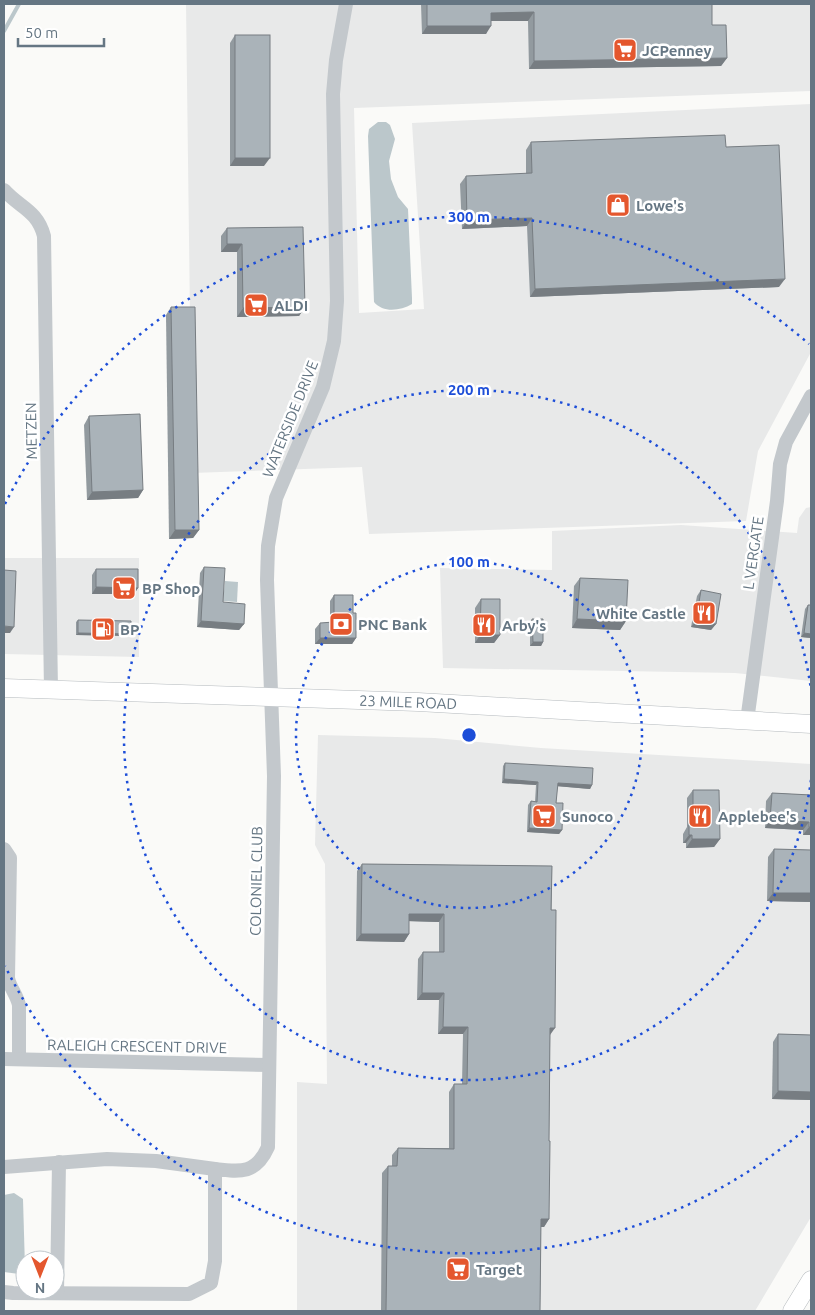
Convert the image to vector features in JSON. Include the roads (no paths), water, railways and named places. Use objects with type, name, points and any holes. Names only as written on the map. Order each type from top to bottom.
[{"type":"main road","name":"23 MILE ROAD","points":[[4,688],[500,706],[811,724]]},
{"type":"main road","points":[[792,1311],[811,1280]]},
{"type":"street","name":"WATERSIDE DRIVE","points":[[270,697],[267,569],[272,515],[280,488],[323,387],[332,354],[335,333],[337,301],[333,94],[336,60],[346,4]]},
{"type":"street","name":"METZEN","points":[[4,190],[29,210],[41,223],[44,236],[51,690]]},
{"type":"street","name":"L VERGATE","points":[[747,721],[777,501],[780,464],[786,442],[811,396]]},
{"type":"street","name":"COLONIEL CLUB","points":[[4,1168],[107,1159],[156,1161],[233,1171],[253,1168],[263,1159],[268,1147],[274,776],[270,697]]},
{"type":"street","points":[[4,849],[10,858],[8,978],[10,986],[18,996],[20,1005],[19,1059]]},
{"type":"street","name":"RALEIGH CRESCENT DRIVE","points":[[4,1059],[269,1065]]},
{"type":"street","points":[[57,1250],[58,1162]]},
{"type":"street","points":[[65,1294],[188,1294],[211,1283],[215,1261],[215,1169]]},
{"type":"waterway","points":[[4,31],[19,4]]},
{"type":"place","name":"JCPenney","points":[[625,50]]},
{"type":"place","name":"Lowe's","points":[[618,205]]},
{"type":"place","name":"ALDI","points":[[256,305]]},
{"type":"place","name":"BP Shop","points":[[124,588]]},
{"type":"place","name":"White Castle","points":[[704,613]]},
{"type":"place","name":"PNC Bank","points":[[341,624]]},
{"type":"place","name":"Arby's","points":[[484,625]]},
{"type":"place","name":"BP","points":[[103,629]]},
{"type":"place","name":"Sunoco","points":[[544,816]]},
{"type":"place","name":"Applebee's","points":[[700,816]]},
{"type":"place","name":"Target","points":[[458,1269]]}]
